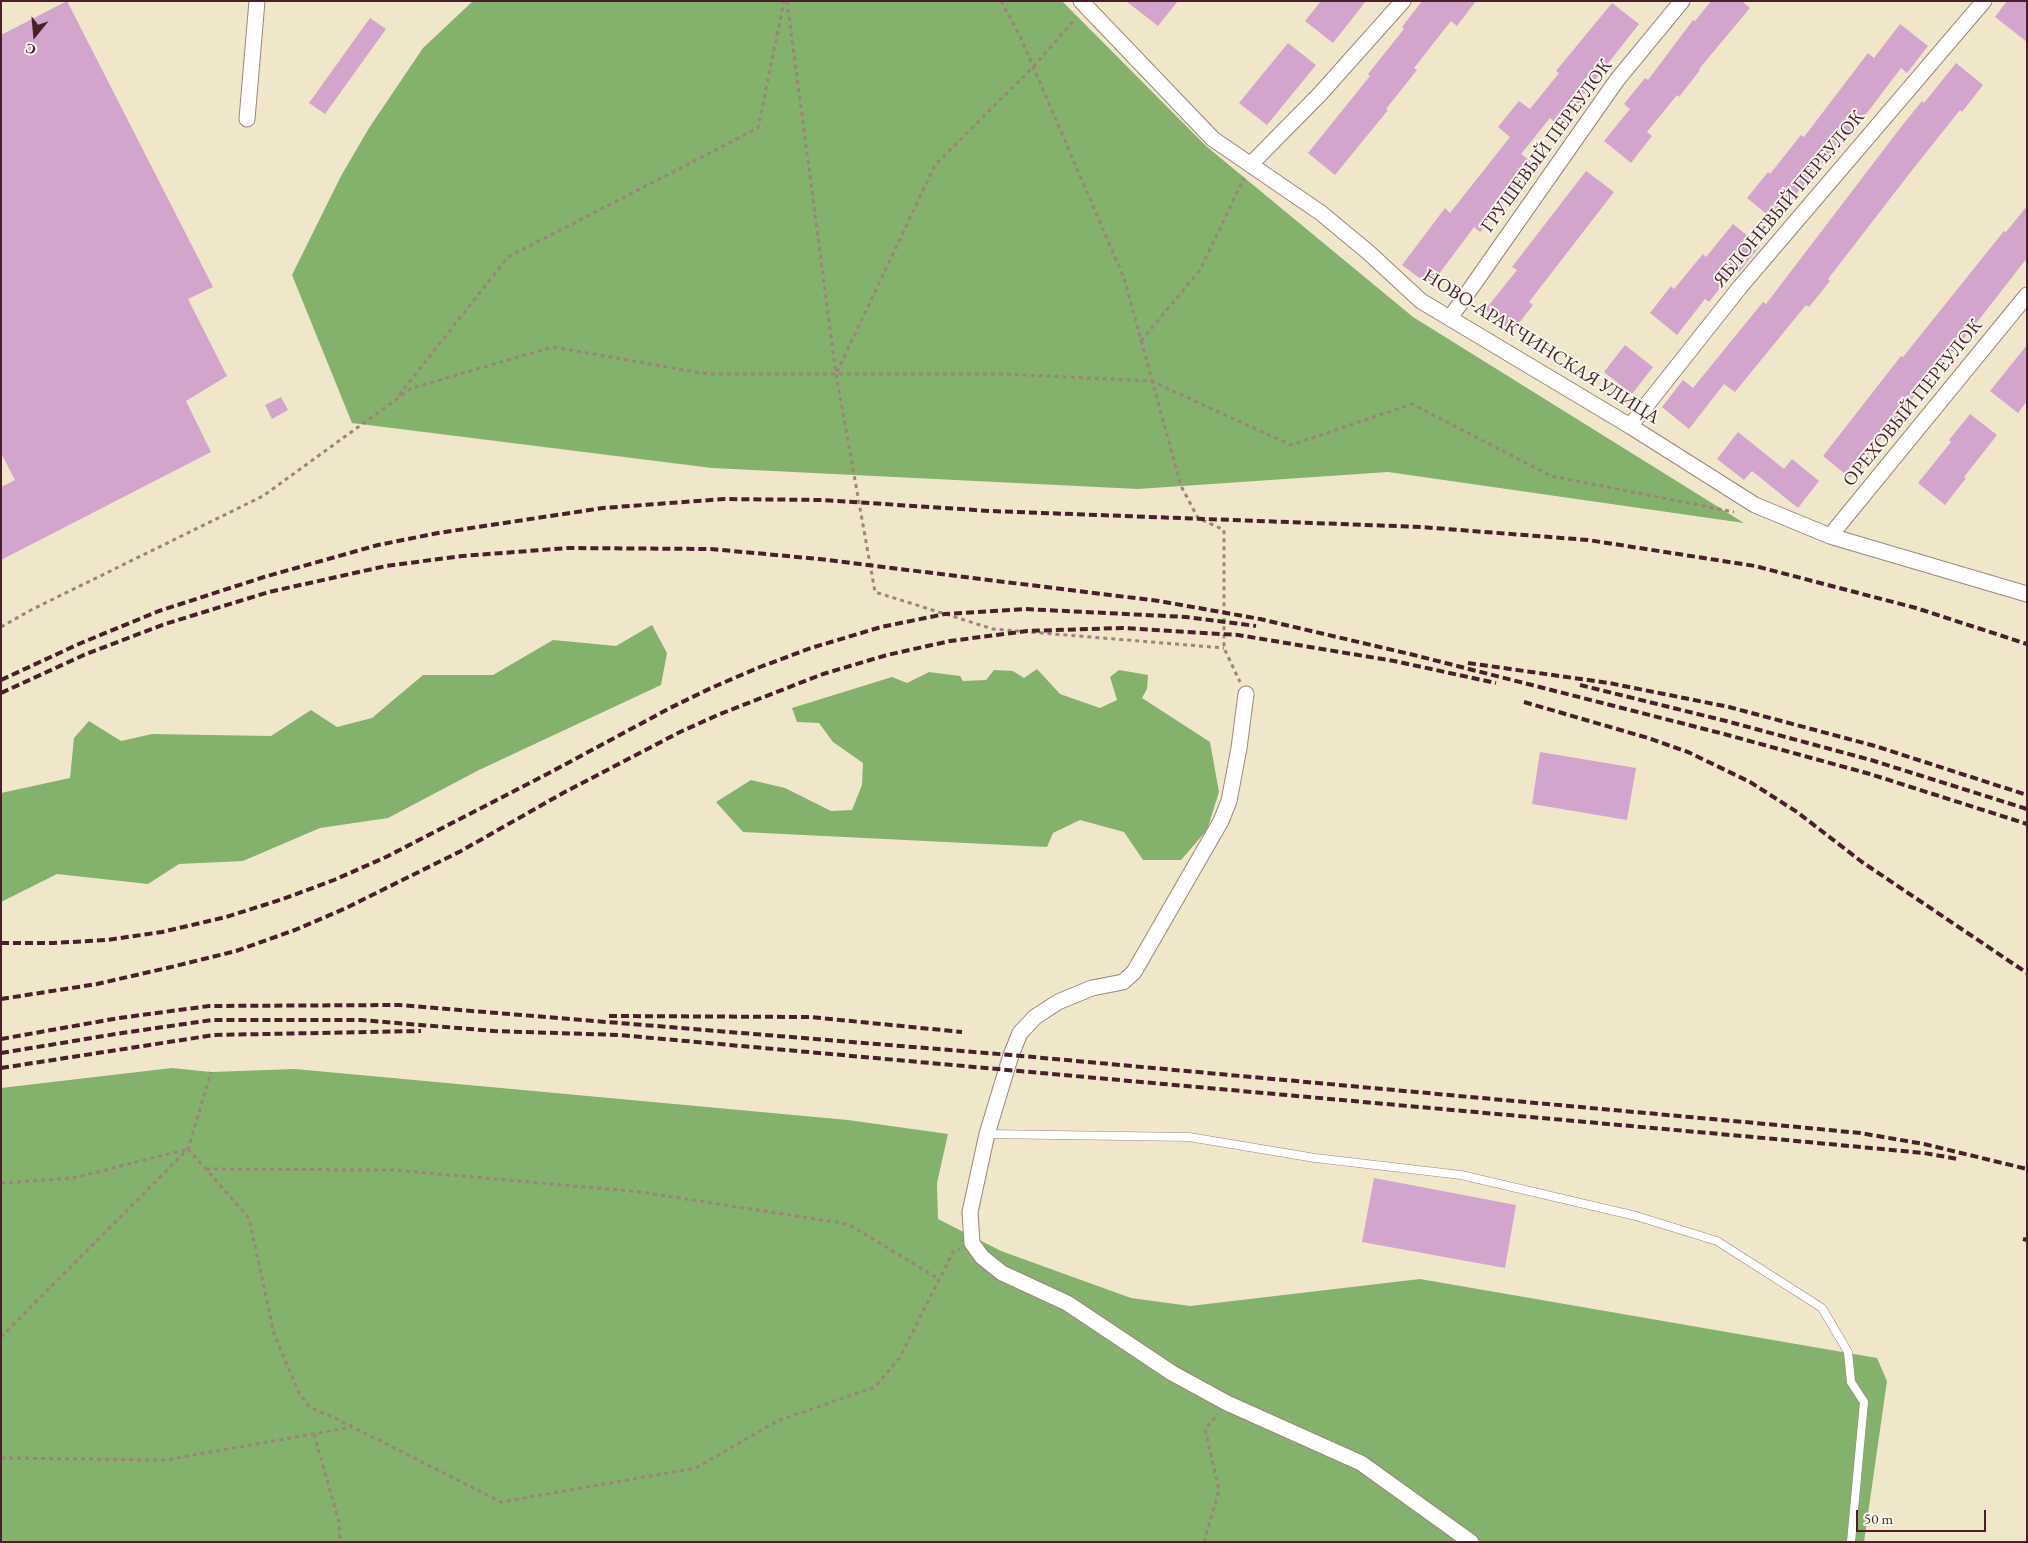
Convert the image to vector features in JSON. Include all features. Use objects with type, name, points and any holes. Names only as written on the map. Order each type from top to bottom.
[{"type":"street","points":[[247,119],[257,1]]},
{"type":"street","points":[[1251,164],[1320,94],[1403,1]]},
{"type":"street","name":"ГРУШЕВЫЙ ПЕРЕУЛОК","points":[[1450,318],[1617,80],[1682,1]]},
{"type":"street","name":"ЯБЛОНЕВЫЙ ПЕРЕУЛОК","points":[[1630,426],[1740,287],[1984,1]]},
{"type":"street","name":"НОВО-АРАКЧИНСКАЯ УЛИЦА","points":[[1086,3],[1213,138],[1321,213],[1422,301],[1630,426],[1755,505],[1830,536],[2027,594]]},
{"type":"street","name":"ОРЕХОВЫЙ ПЕРЕУЛОК","points":[[1830,536],[2027,295]]},
{"type":"street","points":[[1246,694],[1239,748],[1228,801],[1221,821],[1134,972],[1123,982],[1092,988],[1058,1002],[1035,1017],[1020,1033],[1011,1055],[987,1134],[970,1212],[972,1243],[982,1257],[1002,1273],[1067,1303],[1172,1373],[1227,1403],[1361,1463],[1471,1542]]},
{"type":"lane","points":[[987,1134],[1189,1137],[1316,1158],[1461,1176],[1636,1216],[1717,1241],[1822,1308],[1848,1352],[1851,1382],[1864,1402],[1851,1542]]},
{"type":"path","points":[[785,1],[836,374],[875,592],[994,629],[1224,648]]},
{"type":"path","points":[[397,398],[508,257],[758,128],[785,1]]},
{"type":"path","points":[[1001,1],[1020,36],[1124,278],[1181,486],[1198,518],[1224,530],[1224,648],[1246,694]]},
{"type":"path","points":[[836,374],[935,164],[1033,67],[1086,3]]},
{"type":"path","points":[[1141,341],[1200,270],[1251,164]]},
{"type":"path","points":[[1,627],[31,610],[263,496],[412,388],[552,347],[708,374],[1004,374],[1151,381],[1291,445],[1412,404],[1551,476],[1742,514]]},
{"type":"path","points":[[1,1337],[188,1148],[211,1072]]},
{"type":"path","points":[[188,1148],[250,1218],[274,1334],[300,1396],[311,1408],[501,1502],[696,1468],[777,1421],[875,1388],[900,1357],[953,1252],[972,1243]]},
{"type":"path","points":[[1,1183],[73,1178],[188,1148]]},
{"type":"path","points":[[206,1169],[394,1170],[641,1192],[848,1224],[939,1279]]},
{"type":"path","points":[[1204,1542],[1220,1490],[1205,1428],[1227,1403]]},
{"type":"path","points":[[1,1458],[166,1460],[352,1427]]},
{"type":"path","points":[[314,1434],[339,1522],[340,1542]]},
{"type":"green space","points":[[473,1],[1062,1],[1206,146],[1413,317],[1744,523],[1388,472],[1138,489],[712,468],[352,423],[292,275],[341,176],[369,128],[423,48]]},
{"type":"green space","points":[[652,625],[667,653],[661,685],[479,770],[388,818],[320,828],[243,861],[179,864],[148,884],[57,874],[1,902],[1,793],[70,778],[74,738],[89,721],[121,741],[152,734],[271,736],[311,710],[337,727],[372,718],[423,675],[493,675],[553,640],[616,646]]},
{"type":"green space","points":[[1037,669],[1060,694],[1100,708],[1117,700],[1110,677],[1119,670],[1148,675],[1147,689],[1142,698],[1210,742],[1219,792],[1207,830],[1181,860],[1143,860],[1124,832],[1080,820],[1053,833],[1047,847],[743,832],[716,802],[751,780],[785,788],[831,811],[852,810],[862,785],[863,763],[833,742],[819,723],[797,722],[792,708],[892,677],[907,683],[929,672],[960,676],[963,681],[986,680],[994,670],[1013,671],[1024,678]]},
{"type":"green space","points":[[172,1068],[211,1072],[295,1069],[848,1120],[948,1134],[937,1183],[938,1219],[1001,1251],[1131,1298],[1190,1306],[1420,1279],[1877,1358],[1887,1381],[1864,1542],[1,1542],[1,1088]]},
{"type":"building","points":[[67,1],[213,287],[188,299],[227,376],[186,401],[211,452],[1,560],[1,487],[15,480],[1,453],[1,35]]},
{"type":"building","points":[[1126,1],[1178,1],[1158,26]]},
{"type":"building","points":[[1321,1],[1366,1],[1333,43],[1305,21]]},
{"type":"building","points":[[1422,1],[1476,1],[1457,26],[1451,21],[1414,68],[1417,70],[1386,109],[1388,110],[1335,175],[1308,153],[1370,76],[1368,74],[1404,29],[1402,27]]},
{"type":"building","points":[[1711,1],[1742,1],[1750,8],[1699,69],[1679,97],[1677,95],[1647,132],[1652,136],[1631,163],[1604,141],[1630,109],[1624,104],[1645,78],[1648,80],[1693,20],[1695,21]]},
{"type":"building","points":[[2007,1],[2027,1],[2027,42],[1995,17]]},
{"type":"building","points":[[1612,3],[1639,24],[1580,99],[1582,100],[1561,127],[1550,118],[1521,154],[1534,164],[1480,232],[1474,227],[1430,286],[1402,265],[1445,208],[1450,213],[1510,137],[1498,127],[1519,101],[1530,109],[1559,73],[1556,71]]},
{"type":"building","points":[[370,18],[386,29],[325,114],[309,103]]},
{"type":"building","points":[[1900,24],[1928,46],[1907,73],[1901,68],[1842,146],[1839,143],[1774,220],[1747,198],[1768,172],[1770,174],[1801,135],[1804,137],[1868,53],[1874,58]]},
{"type":"building","points":[[1288,43],[1316,65],[1267,125],[1239,103]]},
{"type":"building","points":[[1956,63],[1983,85],[1962,112],[1960,110],[1913,169],[1828,279],[1830,281],[1809,307],[1806,305],[1735,392],[1724,384],[1689,429],[1662,407],[1683,380],[1693,388],[1763,302],[1766,304],[1901,127],[1922,101],[1924,103]]},
{"type":"building","points":[[1586,171],[1614,192],[1529,302],[1533,305],[1512,332],[1485,310],[1517,270],[1512,267]]},
{"type":"building","points":[[2027,206],[2027,258],[1978,321],[1942,364],[1941,362],[1850,478],[1823,456],[1901,356],[1903,357],[2004,231],[2006,232]]},
{"type":"building","points":[[1733,224],[1760,246],[1739,272],[1735,269],[1709,302],[1705,299],[1677,335],[1650,313],[1671,286],[1674,289],[1703,254],[1706,257]]},
{"type":"building","points":[[1625,345],[1653,367],[1632,394],[1604,372]]},
{"type":"building","points":[[2027,345],[2027,401],[2018,413],[1990,391]]},
{"type":"building","points":[[281,397],[288,410],[272,419],[265,405]]},
{"type":"building","points":[[1970,414],[1997,435],[1945,505],[1918,483],[1951,442],[1949,440]]},
{"type":"building","points":[[1738,432],[1784,469],[1792,459],[1819,481],[1798,508],[1752,471],[1744,480],[1717,459]]},
{"type":"building","points":[[1540,752],[1636,768],[1627,820],[1532,804]]},
{"type":"building","points":[[1374,1178],[1516,1205],[1505,1268],[1362,1242]]},
{"type":"railway","points":[[1,680],[81,643],[159,611],[264,577],[378,545],[438,533],[603,508],[724,499],[823,500],[990,511],[1421,527],[1588,540],[1755,566],[1916,608],[2027,644]]},
{"type":"railway","points":[[1,693],[86,654],[165,624],[269,592],[386,566],[462,556],[568,548],[711,549],[819,559],[1159,601],[1260,619],[1414,655],[1724,734],[1870,774],[2027,824]]},
{"type":"railway","points":[[1,943],[107,940],[162,932],[226,917],[283,899],[334,880],[386,857],[711,688],[811,648],[881,627],[945,614],[1025,609],[1186,617],[1256,626]]},
{"type":"railway","points":[[1,999],[97,984],[167,968],[236,951],[295,930],[346,908],[461,851],[563,793],[680,732],[720,714],[823,674],[887,655],[950,641],[1027,631],[1123,628],[1238,635],[1394,661],[1496,683]]},
{"type":"railway","points":[[1468,663],[1609,683],[1729,707],[1875,746],[2027,795]]},
{"type":"railway","points":[[1580,685],[1726,721],[1871,760],[2027,809]]},
{"type":"railway","points":[[1524,702],[1648,738],[1688,752],[1750,782],[1797,812],[1862,862],[2027,973]]},
{"type":"railway","points":[[1,1039],[119,1018],[209,1006],[399,1005],[1011,1055],[1860,1133],[1924,1144],[2027,1169]]},
{"type":"railway","points":[[609,1016],[810,1017],[962,1032]]},
{"type":"railway","points":[[1,1053],[212,1020],[361,1020],[494,1031],[619,1035],[1775,1139],[1924,1153],[1958,1159]]},
{"type":"railway","points":[[1,1068],[214,1035],[421,1031]]},
{"type":"railway","points":[[2023,1239],[2027,1240]]}]
